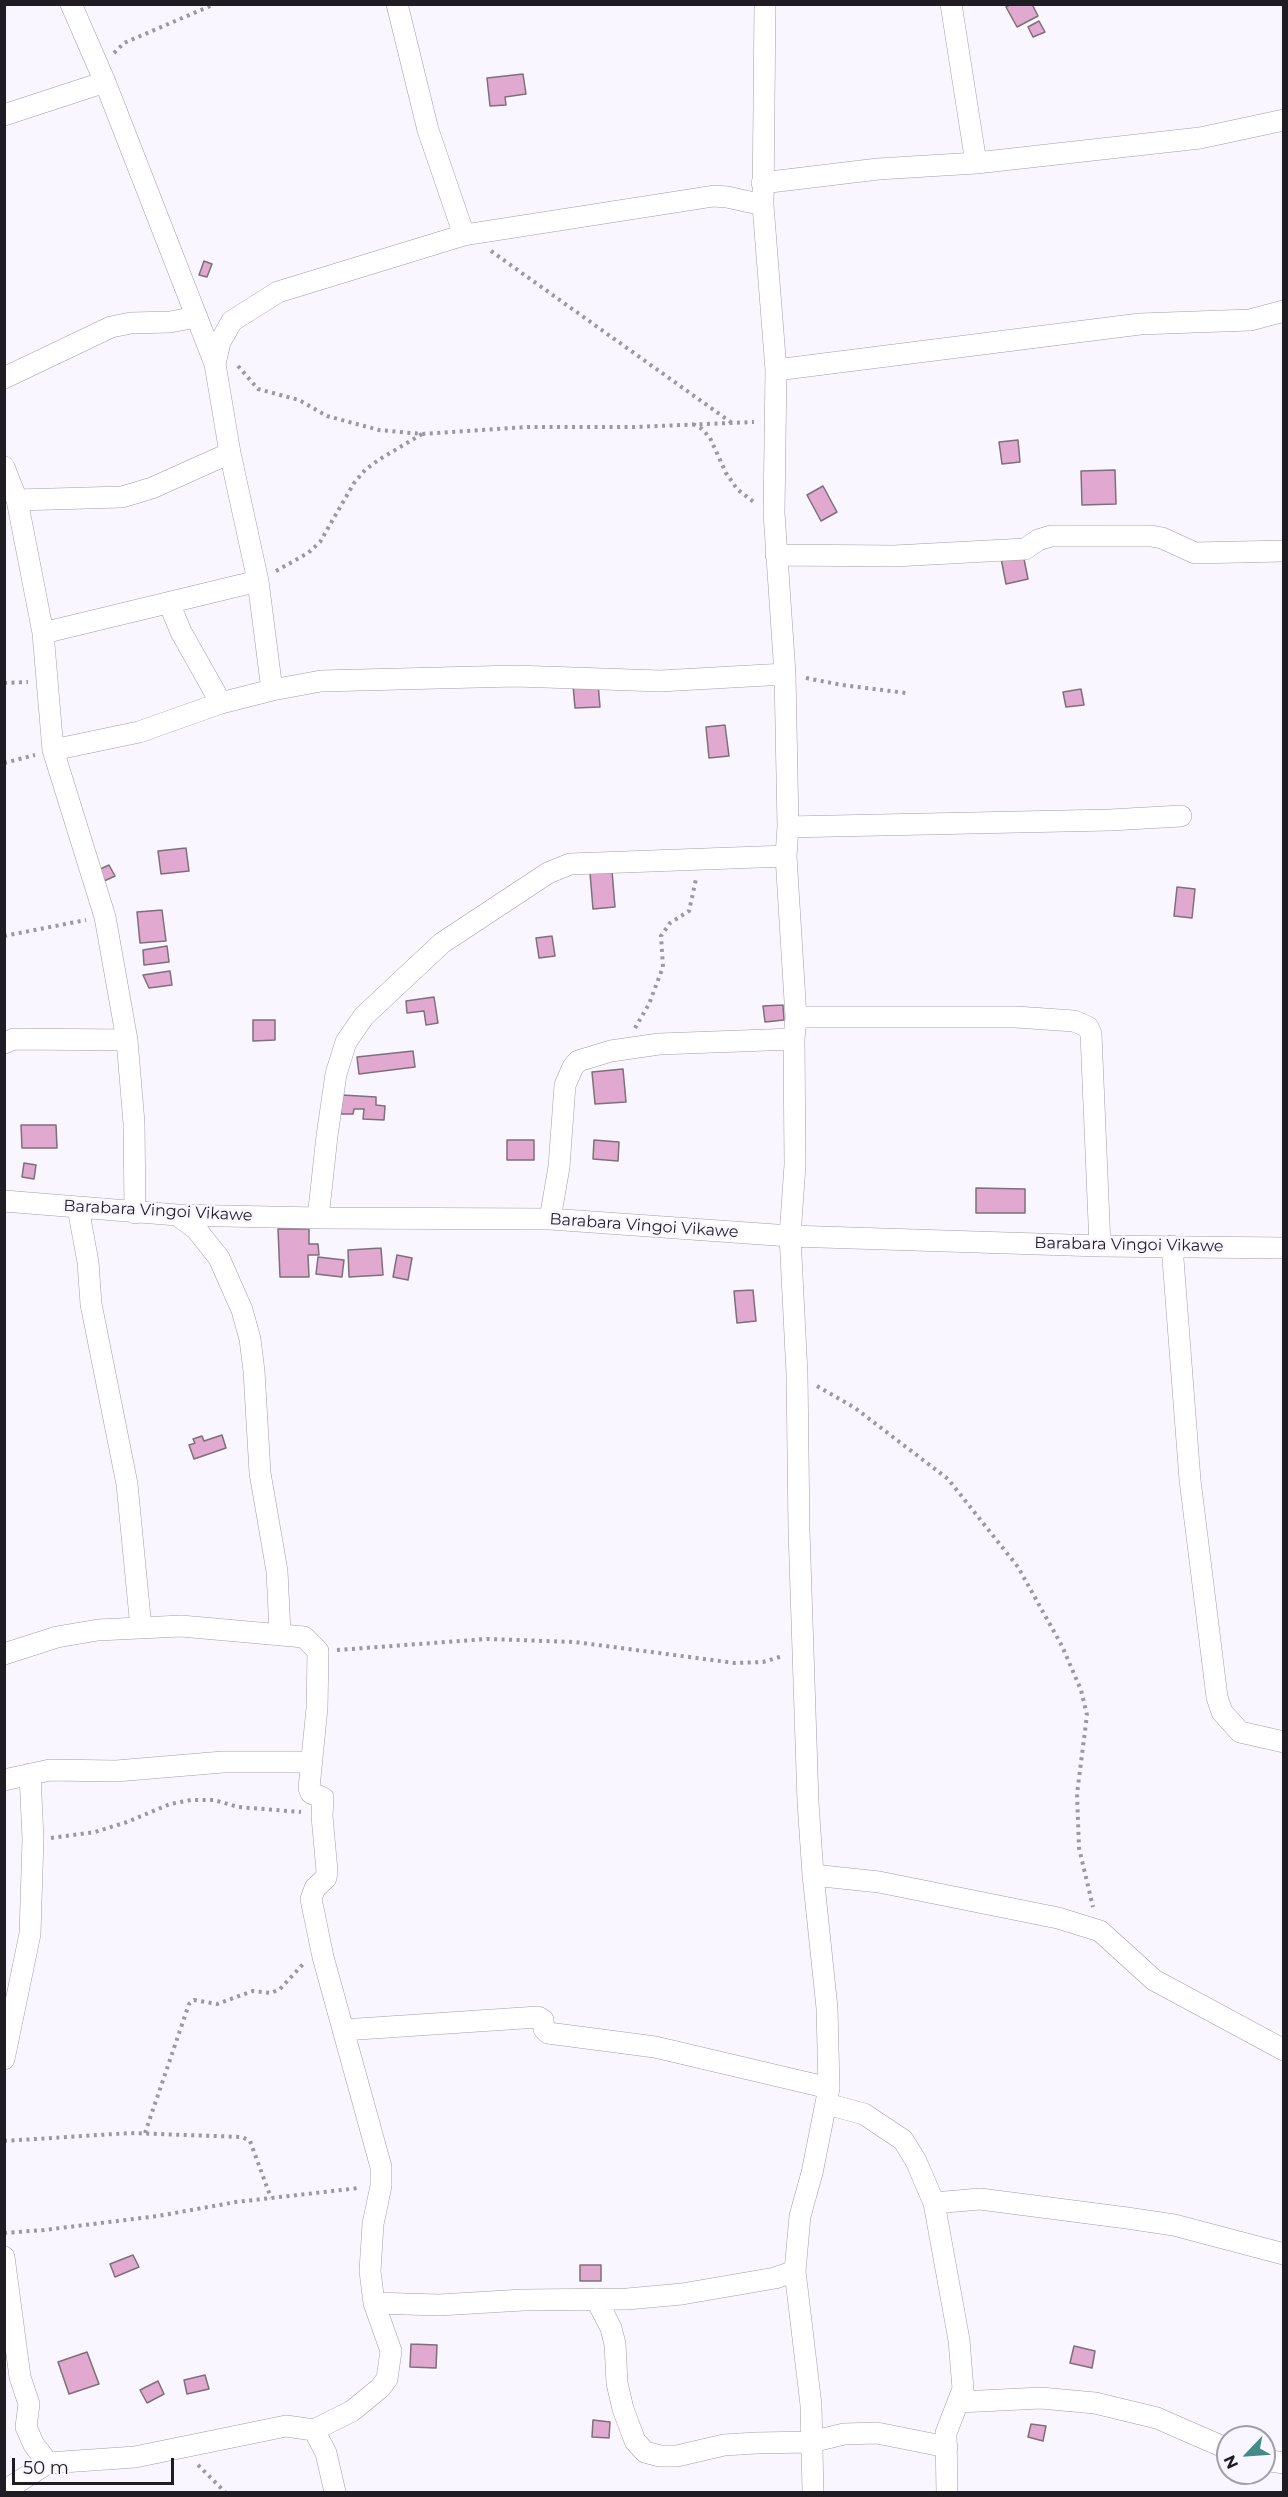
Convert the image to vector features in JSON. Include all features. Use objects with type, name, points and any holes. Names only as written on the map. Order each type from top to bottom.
[{"type":"street","points":[[71,4],[105,82],[215,364],[230,453],[258,581],[272,690]]},
{"type":"street","points":[[397,4],[428,130],[464,235]]},
{"type":"street","points":[[751,4],[765,42]]},
{"type":"street","points":[[765,4],[762,183],[776,370],[774,513],[785,674],[788,827],[786,856],[796,1017],[794,1039],[795,1165],[790,1236],[797,1374],[799,1530],[808,1802],[827,2008],[828,2096],[800,2216],[795,2271],[808,2369],[813,2493]]},
{"type":"street","points":[[951,4],[976,164]]},
{"type":"street","points":[[4,115],[105,82]]},
{"type":"street","points":[[762,183],[878,170],[976,164],[1200,138],[1284,120]]},
{"type":"street","points":[[215,364],[220,342],[232,321],[278,292],[464,235],[714,196],[728,197],[763,206]]},
{"type":"street","points":[[776,370],[1140,324],[1250,320],[1284,311]]},
{"type":"street","points":[[4,378],[111,327],[131,323],[170,322],[196,317]]},
{"type":"street","points":[[17,500],[122,497],[152,488],[230,453]]},
{"type":"street","points":[[4,467],[17,500],[43,633],[53,750],[105,917],[127,1040],[134,1123],[135,1213]]},
{"type":"street","points":[[776,555],[894,556],[1025,549],[1051,536],[1151,536],[1162,538],[1195,553],[1284,551]]},
{"type":"street","points":[[43,633],[258,581]]},
{"type":"street","points":[[169,603],[186,642],[221,703]]},
{"type":"street","points":[[53,750],[140,732],[221,703],[321,681],[516,676],[660,681],[785,674]]},
{"type":"street","points":[[788,827],[1110,820],[1181,816]]},
{"type":"street","points":[[318,1218],[336,1074],[346,1042],[364,1016],[442,943],[559,867],[570,864],[786,856]]},
{"type":"street","points":[[796,1017],[1016,1017],[1074,1021],[1089,1027],[1100,1246]]},
{"type":"street","points":[[4,1043],[14,1039],[127,1040]]},
{"type":"street","points":[[550,1219],[559,1167],[565,1085],[579,1061],[623,1049],[706,1040],[794,1039]]},
{"type":"street","name":"Barabara Vingoi Vikawe","points":[[4,1201],[177,1215],[550,1219],[790,1236],[1100,1246],[1284,1248]]},
{"type":"street","points":[[78,1208],[88,1262],[91,1304],[127,1484],[141,1628]]},
{"type":"street","points":[[177,1215],[196,1229],[219,1258],[242,1310],[250,1340],[255,1371],[260,1473],[277,1570],[280,1633]]},
{"type":"street","points":[[1172,1246],[1190,1480],[1217,1697],[1222,1712],[1240,1732],[1284,1742]]},
{"type":"street","points":[[4,1654],[57,1637],[98,1630],[181,1626],[280,1633],[304,1637],[318,1651],[309,1788],[311,1793],[323,1798],[322,1816],[327,1871],[326,1878],[315,1888],[311,1899],[323,1957],[381,2167],[381,2186],[373,2224],[370,2271],[374,2303],[391,2351],[387,2379],[365,2402],[314,2430],[286,2426],[135,2457],[48,2463],[4,2491]]},
{"type":"street","points":[[4,1780],[50,1770],[144,1769],[223,1762],[311,1762]]},
{"type":"street","points":[[4,2059],[30,1934],[33,1839],[30,1774]]},
{"type":"street","points":[[813,1875],[879,1882],[1058,1918],[1100,1931],[1154,1980],[1284,2050]]},
{"type":"street","points":[[343,2030],[538,2017],[543,2020],[544,2029],[548,2033],[655,2047],[828,2096],[864,2114],[903,2140],[916,2161],[934,2203],[959,2340],[963,2389],[960,2402],[950,2419],[946,2433],[947,2493]]},
{"type":"street","points":[[934,2203],[980,2199],[1106,2215],[1174,2225],[1284,2254]]},
{"type":"street","points":[[4,2257],[20,2377],[28,2404],[26,2427],[34,2445],[48,2463]]},
{"type":"street","points":[[374,2303],[439,2305],[682,2294],[775,2278],[795,2271]]},
{"type":"street","points":[[596,2299],[611,2328],[615,2344],[617,2383],[623,2409],[635,2441],[645,2452],[660,2456],[678,2456],[743,2443],[811,2442],[844,2434],[877,2433],[947,2447]]},
{"type":"street","points":[[960,2402],[988,2398],[1041,2398],[1095,2403],[1157,2418],[1216,2444]]},
{"type":"street","points":[[314,2430],[326,2453],[334,2493]]},
{"type":"path","points":[[105,82],[111,58],[116,49],[124,43],[215,4]]},
{"type":"path","points":[[464,235],[732,423]]},
{"type":"path","points":[[220,342],[250,383],[258,389],[299,400],[327,416],[379,430],[422,434],[528,427],[635,427],[776,421]]},
{"type":"path","points":[[692,424],[702,429],[710,438],[726,473],[737,489],[747,498],[774,513]]},
{"type":"path","points":[[258,581],[314,548],[329,530],[354,483],[365,470],[422,434]]},
{"type":"path","points":[[785,674],[842,685],[906,693]]},
{"type":"path","points":[[4,763],[53,750]]},
{"type":"path","points":[[623,1049],[649,1004],[663,967],[660,947],[664,930],[670,923],[689,911],[700,858]]},
{"type":"path","points":[[4,936],[105,917]]},
{"type":"path","points":[[797,1374],[855,1408],[948,1479],[1018,1567],[1062,1646],[1081,1690],[1087,1715],[1077,1794],[1079,1848],[1089,1895],[1100,1931]]},
{"type":"path","points":[[318,1651],[487,1639],[575,1642],[735,1663],[763,1662],[804,1648]]},
{"type":"path","points":[[33,1839],[95,1832],[127,1822],[170,1804],[190,1800],[214,1800],[238,1807],[288,1809],[322,1816]]},
{"type":"path","points":[[145,2133],[189,2004],[194,2000],[217,2004],[253,1991],[271,1993],[280,1989],[305,1963],[323,1957]]},
{"type":"path","points":[[4,2141],[145,2133],[239,2136],[250,2141],[271,2198]]},
{"type":"path","points":[[4,2233],[158,2216],[236,2202],[381,2186]]},
{"type":"path","points":[[183,2447],[225,2493]]},
{"type":"building","points":[[1011,4],[1032,4],[1038,16],[1017,27],[1006,7]]},
{"type":"building","points":[[1039,21],[1045,32],[1033,37],[1028,27]]},
{"type":"building","points":[[523,74],[526,94],[505,97],[506,105],[490,106],[487,78]]},
{"type":"building","points":[[204,261],[212,264],[207,277],[199,275]]},
{"type":"building","points":[[1018,440],[1020,462],[1002,464],[999,442]]},
{"type":"building","points":[[1115,470],[1116,504],[1082,505],[1081,471]]},
{"type":"building","points":[[823,486],[837,512],[821,521],[807,495]]},
{"type":"building","points":[[1022,549],[1028,579],[1006,584],[1000,553]]},
{"type":"building","points":[[598,683],[600,707],[575,708],[573,685]]},
{"type":"building","points":[[1081,689],[1084,705],[1066,707],[1063,692]]},
{"type":"building","points":[[725,725],[729,756],[709,758],[706,727]]},
{"type":"building","points":[[186,848],[189,871],[161,874],[158,851]]},
{"type":"building","points":[[109,865],[115,876],[102,882],[96,871]]},
{"type":"building","points":[[612,871],[615,907],[593,909],[590,873]]},
{"type":"building","points":[[1177,887],[1195,889],[1192,918],[1174,916]]},
{"type":"building","points":[[162,910],[166,941],[140,943],[137,912]]},
{"type":"building","points":[[552,936],[555,956],[539,958],[536,938]]},
{"type":"building","points":[[167,946],[169,962],[144,965],[143,950]]},
{"type":"building","points":[[170,971],[172,985],[149,988],[143,975]]},
{"type":"building","points":[[434,997],[438,1023],[426,1025],[424,1011],[407,1013],[406,1001]]},
{"type":"building","points":[[783,1005],[784,1020],[765,1022],[763,1006]]},
{"type":"building","points":[[253,1020],[275,1020],[275,1040],[253,1041]]},
{"type":"building","points":[[413,1051],[415,1067],[359,1074],[357,1057]]},
{"type":"building","points":[[623,1069],[626,1102],[595,1104],[592,1072]]},
{"type":"building","points":[[342,1095],[376,1097],[376,1105],[385,1106],[384,1120],[363,1119],[364,1109],[354,1109],[353,1114],[341,1114]]},
{"type":"building","points":[[21,1125],[56,1125],[57,1148],[22,1148]]},
{"type":"building","points":[[507,1140],[534,1140],[534,1160],[507,1160]]},
{"type":"building","points":[[594,1140],[619,1142],[618,1161],[593,1159]]},
{"type":"building","points":[[24,1163],[36,1165],[34,1179],[22,1177]]},
{"type":"building","points":[[976,1188],[1025,1189],[1025,1213],[976,1213]]},
{"type":"building","points":[[278,1229],[309,1229],[309,1244],[318,1244],[319,1255],[308,1255],[309,1277],[280,1277]]},
{"type":"building","points":[[381,1248],[383,1275],[349,1277],[348,1250]]},
{"type":"building","points":[[397,1255],[412,1258],[408,1280],[393,1277]]},
{"type":"building","points":[[318,1257],[344,1260],[342,1277],[316,1274]]},
{"type":"building","points":[[753,1290],[756,1321],[737,1323],[734,1291]]},
{"type":"building","points":[[222,1435],[226,1448],[194,1459],[189,1445],[195,1443],[193,1439],[202,1436],[204,1441]]},
{"type":"building","points":[[133,2255],[139,2267],[115,2277],[110,2264]]},
{"type":"building","points":[[580,2265],[601,2265],[601,2281],[580,2281]]},
{"type":"building","points":[[411,2344],[437,2345],[436,2368],[410,2367]]},
{"type":"building","points":[[1074,2346],[1095,2351],[1092,2368],[1070,2363]]},
{"type":"building","points":[[87,2352],[99,2384],[69,2394],[58,2362]]},
{"type":"building","points":[[205,2375],[209,2389],[187,2394],[184,2380]]},
{"type":"building","points":[[158,2381],[164,2394],[147,2403],[140,2390]]},
{"type":"building","points":[[593,2420],[610,2422],[609,2438],[592,2437]]},
{"type":"building","points":[[1031,2424],[1046,2426],[1043,2441],[1028,2437]]}]
